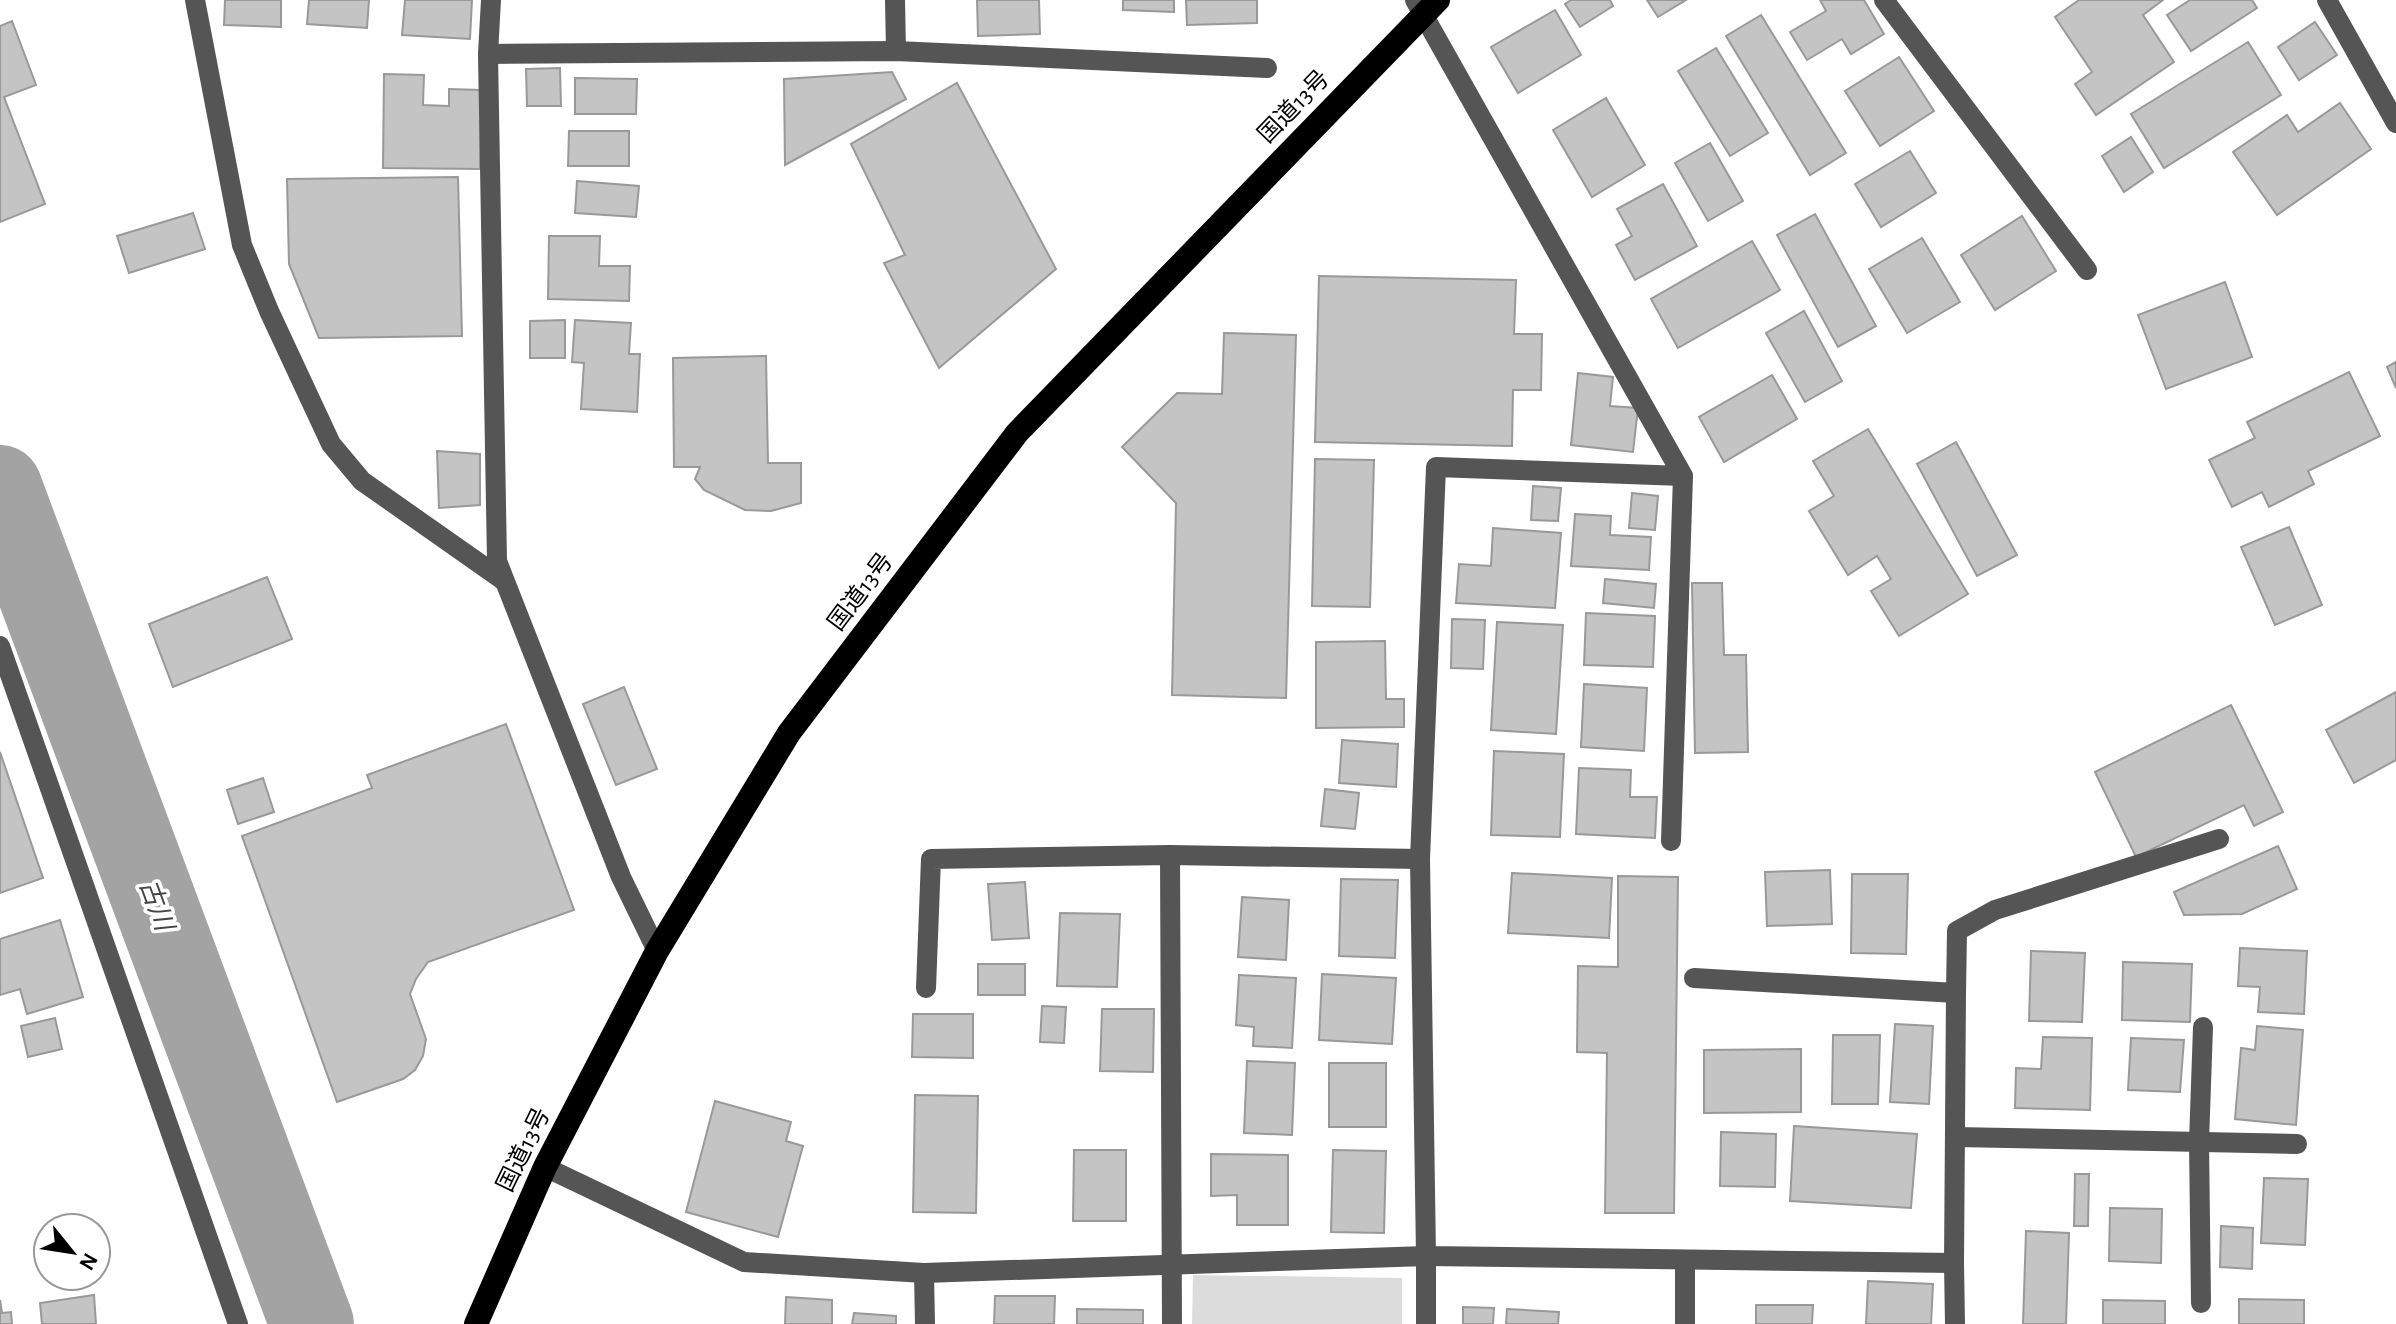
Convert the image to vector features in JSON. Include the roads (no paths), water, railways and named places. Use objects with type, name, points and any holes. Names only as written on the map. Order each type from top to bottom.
[{"type":"highway","name":"国道13号","points":[[476,1324],[545,1167],[657,951],[789,733],[1017,433],[1426,4]]},
{"type":"street","points":[[195,0],[242,245],[331,444],[362,481],[504,580]]},
{"type":"street","points":[[491,0],[488,54],[497,561],[621,877],[657,951]]},
{"type":"street","points":[[895,0],[896,51]]},
{"type":"street","points":[[1884,0],[2087,270]]},
{"type":"street","points":[[2327,0],[2396,123]]},
{"type":"street","points":[[1426,4],[1683,476],[1671,841]]},
{"type":"street","points":[[488,54],[896,51],[1267,68]]},
{"type":"street","points":[[1426,1324],[1420,859],[1436,467],[1683,476]]},
{"type":"street","points":[[0,646],[238,1324]]},
{"type":"street","points":[[1955,1324],[1957,931],[1995,910],[2219,839]]},
{"type":"street","points":[[926,988],[931,859],[1170,855],[1420,859]]},
{"type":"street","points":[[1170,855],[1172,1324]]},
{"type":"street","points":[[1694,978],[1956,993]]},
{"type":"street","points":[[2201,1303],[2199,1142],[2203,1027]]},
{"type":"street","points":[[1955,1137],[2297,1144]]},
{"type":"street","points":[[545,1167],[744,1262],[924,1273],[1426,1256],[1954,1263]]},
{"type":"street","points":[[1685,1260],[1685,1324]]},
{"type":"street","points":[[924,1273],[925,1324]]},
{"type":"waterway","name":"古川","points":[[0,487],[312,1324]]}]
